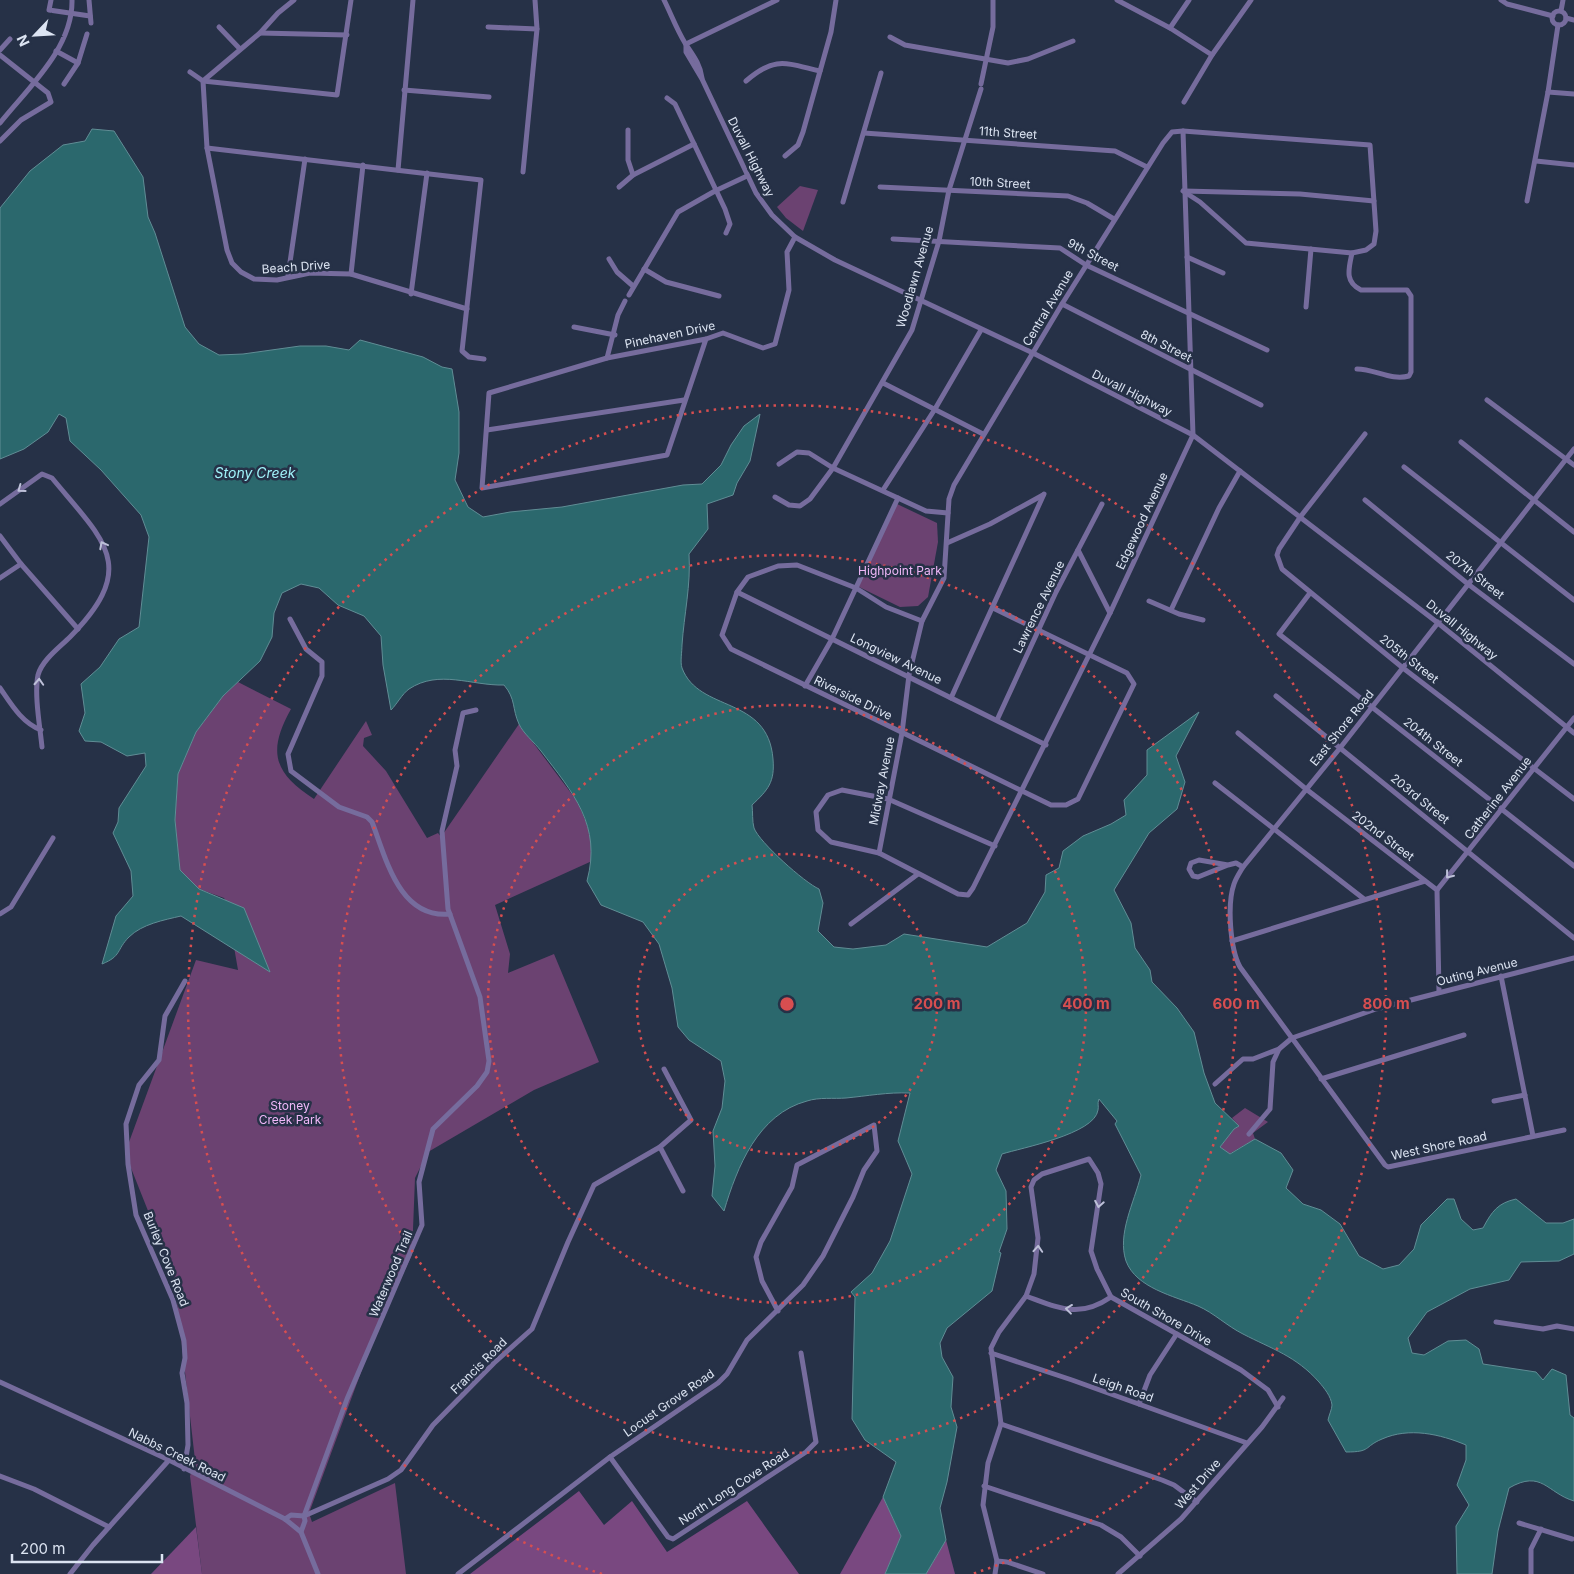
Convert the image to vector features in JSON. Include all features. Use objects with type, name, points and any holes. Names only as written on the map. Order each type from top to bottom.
[{"type":"street","points":[[51,0],[50,10],[90,16]]},
{"type":"street","points":[[0,124],[34,82],[66,35],[72,14],[72,0]]},
{"type":"street","points":[[89,0],[91,23]]},
{"type":"street","points":[[203,81],[260,33],[278,13],[294,0]]},
{"type":"street","points":[[190,72],[203,81],[338,95],[351,0]]},
{"type":"street","points":[[398,170],[404,90],[414,0]]},
{"type":"street","points":[[523,172],[537,29],[535,0]]},
{"type":"street","name":"Duvall Highway","points":[[664,0],[686,44],[692,51],[702,78],[747,176],[762,204],[795,236],[835,260],[1033,353],[1193,435],[1438,623],[1574,733]]},
{"type":"street","points":[[686,44],[778,0]]},
{"type":"street","points":[[785,156],[798,145],[831,32],[836,0]]},
{"type":"street","name":"Woodlawn Avenue","points":[[775,496],[789,505],[800,506],[810,499],[832,468],[912,330],[938,241],[949,190],[981,87],[993,27],[993,0]]},
{"type":"street","points":[[1117,0],[1170,28],[1212,55]]},
{"type":"street","points":[[1170,28],[1189,0]]},
{"type":"street","points":[[1184,102],[1212,55],[1251,0]]},
{"type":"street","points":[[1501,0],[1507,4],[1553,16]]},
{"type":"street","points":[[1563,0],[1561,11],[1566,18],[1574,20]]},
{"type":"street","points":[[1553,16],[1561,11]]},
{"type":"street","points":[[1553,16],[1553,21],[1558,25]]},
{"type":"street","points":[[1558,25],[1565,22],[1566,18]]},
{"type":"street","points":[[1527,201],[1536,161],[1558,25]]},
{"type":"street","points":[[219,27],[240,49]]},
{"type":"street","points":[[488,27],[537,29]]},
{"type":"street","points":[[260,33],[347,36]]},
{"type":"street","points":[[64,84],[78,62],[87,34]]},
{"type":"street","points":[[890,37],[905,45],[1008,63],[1028,59],[1073,41]]},
{"type":"street","points":[[0,50],[10,39]]},
{"type":"street","points":[[56,51],[78,62]]},
{"type":"street","points":[[0,55],[48,93],[51,102],[21,120],[0,141]]},
{"type":"street","points":[[746,81],[762,66],[773,64],[820,71]]},
{"type":"street","points":[[843,202],[881,73]]},
{"type":"street","name":"Beach Drive","points":[[203,81],[208,148],[227,250],[232,263],[241,272],[254,279],[277,280],[288,276],[310,273],[351,274],[411,294],[467,309]]},
{"type":"street","points":[[404,90],[489,97]]},
{"type":"street","points":[[1548,92],[1574,94]]},
{"type":"street","points":[[667,98],[675,104],[725,209],[730,224],[726,233]]},
{"type":"street","points":[[628,130],[628,160],[633,175]]},
{"type":"street","points":[[1183,131],[1370,145],[1376,232],[1374,244],[1366,250],[1352,253],[1246,243],[1200,202],[1184,191]]},
{"type":"street","name":"Central Avenue","points":[[948,512],[954,485],[1114,219],[1172,132],[1183,131]]},
{"type":"street","name":"Edgewood Avenue","points":[[918,874],[958,894],[968,895],[973,888],[1046,745],[1193,435],[1183,131]]},
{"type":"street","name":"11th Street","points":[[864,133],[1115,151],[1147,167]]},
{"type":"street","points":[[619,187],[633,175],[694,144]]},
{"type":"street","points":[[208,148],[481,180],[462,351],[470,357],[484,359]]},
{"type":"street","points":[[288,276],[305,159]]},
{"type":"street","points":[[1536,161],[1574,165]]},
{"type":"street","points":[[351,274],[363,165]]},
{"type":"street","points":[[411,294],[427,173]]},
{"type":"street","points":[[629,295],[678,212],[715,191],[747,176]]},
{"type":"street","name":"10th Street","points":[[880,187],[1068,196],[1087,203],[1114,219]]},
{"type":"street","points":[[1184,191],[1300,194],[1374,201]]},
{"type":"street","name":"Pinehaven Drive","points":[[487,430],[489,392],[607,358],[706,339],[723,333],[763,348],[775,344],[789,290],[787,252],[795,236]]},
{"type":"street","name":"9th Street","points":[[894,239],[1060,248],[1086,265],[1267,350]]},
{"type":"street","points":[[1306,307],[1311,249]]},
{"type":"street","points":[[1352,253],[1348,276],[1355,287],[1360,290],[1407,290],[1411,296],[1411,372],[1409,376],[1390,376],[1371,370],[1357,369]]},
{"type":"street","points":[[1188,257],[1223,273]]},
{"type":"street","points":[[609,259],[618,272],[633,286]]},
{"type":"street","points":[[644,269],[666,282],[719,296]]},
{"type":"street","points":[[607,358],[615,335],[618,315],[626,301]]},
{"type":"street","name":"8th Street","points":[[1062,304],[1261,405]]},
{"type":"street","points":[[574,327],[615,335]]},
{"type":"street","points":[[883,490],[935,409],[981,330]]},
{"type":"street","points":[[684,400],[487,430],[482,488],[667,455],[706,339]]},
{"type":"street","points":[[883,383],[983,434]]},
{"type":"street","points":[[1487,400],[1574,465]]},
{"type":"street","points":[[1300,516],[1364,434]]},
{"type":"street","points":[[1461,442],[1574,532]]},
{"type":"street","name":"East Shore Road","points":[[1292,1038],[1234,956],[1231,901],[1234,883],[1243,867],[1372,708],[1574,449]]},
{"type":"street","points":[[778,464],[797,452],[809,453],[832,468],[926,511],[948,512]]},
{"type":"street","points":[[1404,467],[1574,600]]},
{"type":"street","points":[[1171,610],[1219,508],[1240,471]]},
{"type":"street","points":[[0,504],[42,474],[52,478],[103,542],[110,563],[107,583],[101,598],[78,629],[47,660],[38,674],[42,747]]},
{"type":"street","points":[[947,543],[990,524],[1044,494],[951,698]]},
{"type":"street","points":[[805,686],[832,639],[898,498]]},
{"type":"street","name":"207th Street","points":[[1365,500],[1468,584],[1574,664]]},
{"type":"street","name":"Lawrence Avenue","points":[[996,720],[1038,631],[1102,504]]},
{"type":"street","name":"Midway Avenue","points":[[879,853],[902,733],[908,677],[922,621],[944,578],[948,512]]},
{"type":"street","name":"205th Street","points":[[1300,516],[1277,555],[1282,569],[1310,594],[1403,668],[1574,799]]},
{"type":"street","points":[[0,536],[21,564],[78,629]]},
{"type":"street","points":[[1078,550],[1110,613]]},
{"type":"street","points":[[0,578],[21,564]]},
{"type":"street","points":[[738,592],[748,576],[778,566],[797,565],[856,588],[886,607],[922,621]]},
{"type":"street","name":"Longview Avenue","points":[[738,592],[1046,745]]},
{"type":"street","name":"Riverside Drive","points":[[738,592],[722,635],[731,648],[805,686],[1051,805],[1066,805],[1078,799],[1134,684],[1127,673],[1089,655]]},
{"type":"street","name":"204th Street","points":[[1310,594],[1279,634],[1574,866]]},
{"type":"street","points":[[1149,601],[1203,620]]},
{"type":"street","points":[[993,608],[1089,655]]},
{"type":"street","points":[[290,620],[306,649],[322,662],[322,676],[288,754],[292,771],[339,807],[367,817],[372,822],[400,891],[410,901],[432,912],[450,914]]},
{"type":"street","points":[[0,688],[18,714],[34,728],[41,730]]},
{"type":"street","name":"203rd Street","points":[[1276,696],[1574,938]]},
{"type":"street","name":"Waterwood Trail","points":[[304,1516],[347,1399],[422,1225],[418,1182],[433,1129],[477,1086],[487,1072],[489,1061],[480,997],[450,914],[442,832],[457,766],[455,750],[463,713],[476,710]]},
{"type":"street","name":"Catherine Avenue","points":[[1437,890],[1574,718]]},
{"type":"street","name":"202nd Street","points":[[1238,733],[1306,789],[1437,890]]},
{"type":"street","points":[[1215,782],[1364,899]]},
{"type":"street","points":[[851,924],[918,874],[879,853],[831,842],[818,830],[816,812],[828,795],[842,790],[888,799],[996,846]]},
{"type":"street","points":[[0,914],[11,908],[53,838]]},
{"type":"street","points":[[1228,865],[1196,860],[1191,863],[1189,870],[1193,876],[1198,877],[1236,863],[1243,867]]},
{"type":"street","points":[[1232,941],[1425,880]]},
{"type":"street","points":[[1437,890],[1439,992]]},
{"type":"street","name":"Outing Avenue","points":[[1279,1049],[1292,1038],[1376,1008],[1574,958]]},
{"type":"street","points":[[1501,976],[1533,1136]]},
{"type":"street","name":"Burley Cove Road","points":[[184,1469],[188,1445],[187,1402],[182,1374],[185,1358],[184,1341],[173,1300],[136,1215],[128,1164],[126,1124],[139,1085],[159,1060],[165,1016],[185,981]]},
{"type":"street","points":[[1322,1079],[1464,1035]]},
{"type":"street","name":"West Shore Road","points":[[1292,1038],[1382,1162],[1388,1167],[1564,1130]]},
{"type":"street","points":[[1215,1084],[1243,1059],[1253,1059],[1279,1049]]},
{"type":"street","points":[[1249,1134],[1270,1108],[1273,1062],[1279,1049]]},
{"type":"street","name":"Francis Road","points":[[304,1516],[396,1475],[433,1425],[494,1363],[532,1329],[594,1185],[660,1146],[691,1120],[664,1068]]},
{"type":"street","points":[[1494,1101],[1525,1095]]},
{"type":"street","name":"Locust Grove Road","points":[[458,1574],[610,1457],[718,1383],[748,1340],[778,1311],[802,1285],[823,1256],[864,1170],[877,1151],[874,1125],[797,1165],[792,1187],[761,1242],[756,1257],[762,1281],[778,1311]]},
{"type":"street","points":[[660,1146],[683,1191]]},
{"type":"street","name":"South Shore Drive","points":[[1026,1296],[1034,1274],[1038,1250],[1038,1227],[1031,1198],[1032,1183],[1042,1174],[1089,1159],[1098,1173],[1102,1184],[1092,1256],[1111,1297],[1253,1378],[1271,1393],[1278,1407]]},
{"type":"street","points":[[994,1574],[997,1561],[983,1505],[988,1463],[1001,1424],[991,1353],[995,1338],[1026,1296],[1058,1308],[1076,1310],[1096,1306],[1111,1297]]},
{"type":"street","points":[[1496,1322],[1543,1329],[1557,1326],[1574,1329]]},
{"type":"street","points":[[1139,1404],[1150,1375],[1176,1335]]},
{"type":"street","name":"North Long Cove Road","points":[[610,1457],[668,1538],[672,1539],[809,1450],[816,1442],[801,1353]]},
{"type":"street","name":"Leigh Road","points":[[991,1353],[1247,1443]]},
{"type":"street","name":"Nabbs Creek Road","points":[[0,1382],[169,1460],[285,1519],[301,1532],[318,1574]]},
{"type":"street","name":"West Drive","points":[[1118,1574],[1176,1524],[1197,1502],[1278,1407],[1283,1398]]},
{"type":"street","points":[[1001,1424],[1162,1480],[1174,1485],[1197,1502]]},
{"type":"street","points":[[70,1574],[169,1460]]},
{"type":"street","points":[[0,1476],[34,1489],[109,1527]]},
{"type":"street","points":[[984,1486],[1101,1525],[1121,1537],[1140,1556]]},
{"type":"street","points":[[285,1519],[291,1515],[304,1516],[305,1522],[301,1532]]},
{"type":"street","points":[[1519,1523],[1572,1539]]},
{"type":"street","points":[[1531,1574],[1531,1549],[1541,1529]]},
{"type":"street","points":[[997,1561],[1044,1574]]},
{"type":"green space","points":[[800,186],[818,190],[803,231],[786,218],[777,207]]},
{"type":"green space","name":"Highpoint Park","points":[[897,504],[937,523],[938,542],[928,597],[918,606],[900,607],[857,586]]},
{"type":"green space","name":"Stoney Creek Park","points":[[238,682],[291,709],[283,724],[279,738],[278,760],[290,780],[314,799],[366,721],[372,735],[364,738],[363,746],[386,771],[427,838],[438,833],[441,837],[519,724],[577,801],[591,834],[592,861],[495,905],[510,954],[508,973],[554,954],[599,1062],[534,1090],[428,1152],[415,1178],[412,1255],[377,1329],[309,1513],[312,1522],[395,1483],[406,1574],[202,1574],[190,1476],[195,1460],[174,1276],[125,1153],[196,960],[238,970],[234,947],[270,971],[224,898],[199,889],[180,870],[175,820],[178,774],[196,732],[223,696]]},
{"type":"green space","points":[[1245,1108],[1268,1122],[1253,1133],[1255,1139],[1229,1154],[1220,1147],[1234,1129],[1239,1126],[1232,1118]]},
{"type":"shaded area","points":[[579,1491],[604,1525],[632,1501],[667,1552],[747,1501],[799,1574],[470,1574]]},
{"type":"shaded area","points":[[883,1497],[901,1536],[885,1574],[840,1574]]},
{"type":"shaded area","points":[[196,1527],[202,1574],[151,1574]]},
{"type":"shaded area","points":[[946,1540],[955,1574],[926,1574]]},
{"type":"water","name":"Stony Creek","points":[[92,129],[114,131],[143,177],[148,217],[155,233],[185,327],[199,344],[219,355],[243,354],[300,346],[326,346],[349,350],[360,340],[423,357],[442,367],[452,369],[459,412],[459,453],[455,480],[468,507],[483,517],[510,512],[562,507],[683,485],[702,484],[721,465],[731,445],[744,426],[760,414],[750,461],[737,483],[733,495],[707,504],[708,529],[689,554],[689,577],[681,666],[691,682],[703,692],[746,714],[759,724],[768,739],[773,759],[773,774],[766,790],[752,805],[754,828],[764,843],[783,861],[819,889],[823,903],[818,931],[834,947],[853,949],[886,945],[904,934],[987,947],[1027,923],[1045,892],[1046,875],[1059,868],[1063,851],[1083,836],[1111,824],[1126,815],[1124,800],[1147,775],[1147,750],[1199,712],[1176,756],[1185,782],[1177,809],[1149,833],[1114,890],[1131,923],[1135,948],[1150,970],[1152,982],[1177,1008],[1194,1032],[1204,1073],[1215,1103],[1239,1126],[1234,1129],[1220,1147],[1230,1154],[1255,1139],[1281,1153],[1293,1170],[1286,1188],[1303,1204],[1321,1210],[1340,1224],[1359,1256],[1383,1269],[1399,1265],[1414,1249],[1421,1225],[1447,1199],[1454,1199],[1461,1219],[1473,1230],[1483,1228],[1489,1217],[1500,1205],[1516,1199],[1546,1223],[1563,1223],[1574,1219],[1574,1254],[1559,1261],[1521,1262],[1509,1280],[1470,1289],[1427,1312],[1408,1338],[1412,1353],[1424,1355],[1448,1341],[1466,1340],[1479,1349],[1483,1364],[1536,1372],[1543,1380],[1552,1369],[1566,1375],[1570,1415],[1574,1418],[1574,1501],[1537,1482],[1529,1481],[1509,1488],[1498,1531],[1492,1574],[1457,1574],[1456,1526],[1469,1505],[1457,1485],[1466,1460],[1466,1445],[1435,1435],[1403,1433],[1382,1439],[1364,1450],[1346,1452],[1328,1420],[1332,1408],[1329,1395],[1310,1373],[1292,1359],[1237,1331],[1204,1309],[1157,1290],[1138,1278],[1126,1261],[1124,1240],[1125,1229],[1141,1175],[1115,1124],[1117,1121],[1099,1099],[1098,1110],[1094,1119],[1084,1126],[1056,1139],[1002,1154],[996,1170],[1006,1191],[1007,1229],[999,1252],[1001,1253],[992,1291],[947,1328],[940,1343],[942,1357],[953,1377],[951,1407],[957,1427],[947,1482],[940,1508],[946,1540],[926,1574],[885,1574],[901,1536],[883,1497],[896,1462],[865,1440],[852,1419],[855,1297],[851,1292],[872,1273],[890,1241],[912,1174],[898,1141],[910,1093],[816,1099],[790,1108],[775,1117],[752,1144],[743,1160],[724,1211],[712,1196],[715,1166],[713,1131],[722,1108],[725,1081],[721,1061],[689,1040],[678,1027],[672,988],[659,944],[643,922],[601,905],[587,881],[591,861],[591,843],[582,811],[564,781],[521,727],[508,690],[504,685],[444,679],[432,680],[420,683],[409,689],[391,710],[383,665],[381,636],[364,616],[338,605],[319,588],[301,584],[282,593],[274,613],[272,637],[260,661],[223,696],[196,732],[178,774],[175,820],[180,870],[199,889],[244,908],[270,972],[181,916],[140,929],[129,937],[113,958],[102,964],[116,916],[133,896],[131,871],[113,833],[118,822],[119,808],[146,766],[145,753],[127,756],[101,742],[85,741],[79,731],[85,713],[81,684],[100,667],[119,639],[139,627],[149,537],[141,515],[101,470],[70,441],[66,418],[59,414],[48,432],[24,449],[0,459],[0,208],[30,171],[63,145],[85,141]]}]
